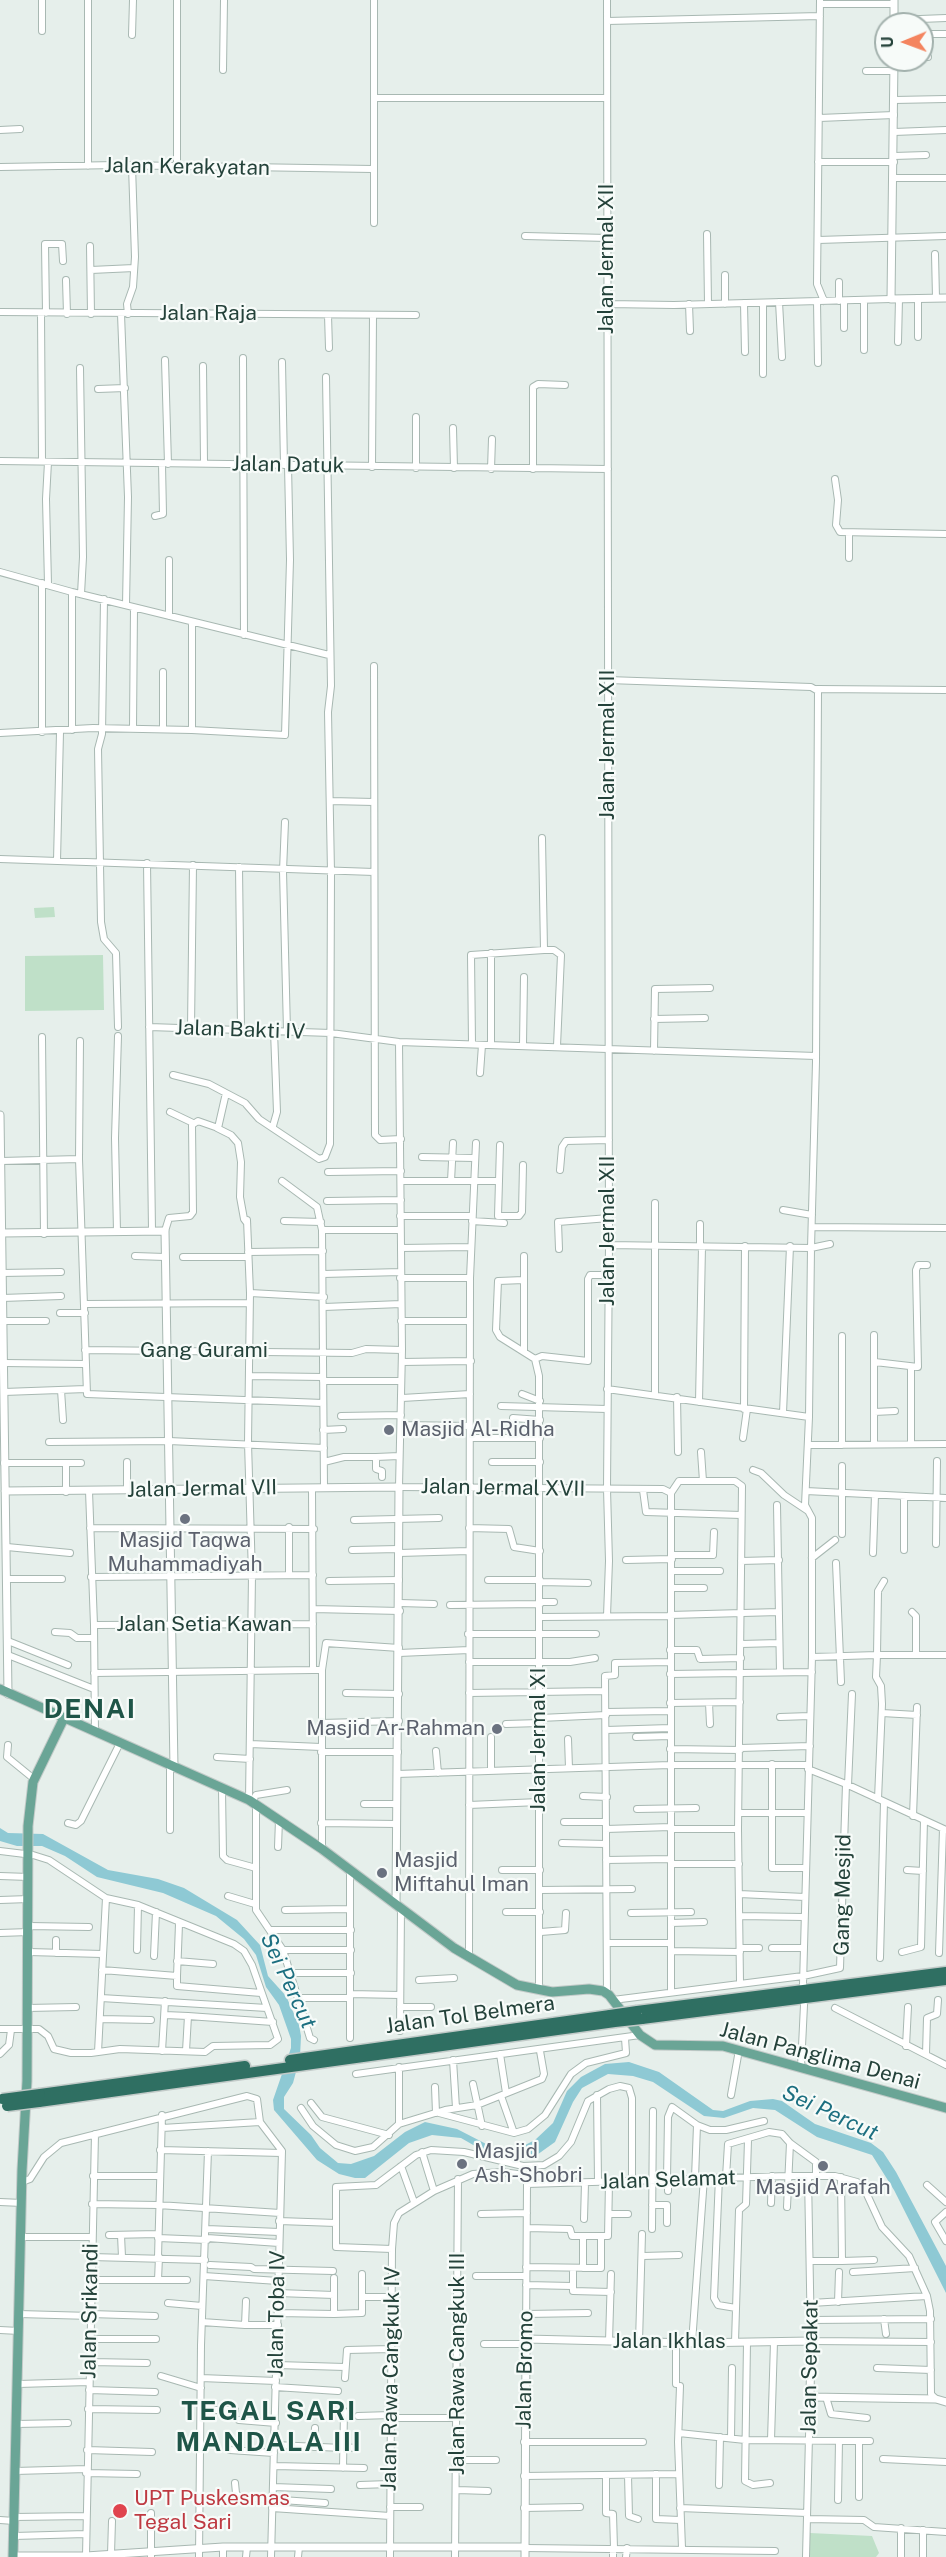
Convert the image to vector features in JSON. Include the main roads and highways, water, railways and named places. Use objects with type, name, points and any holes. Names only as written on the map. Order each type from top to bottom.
[{"type":"highway","name":"Jalan Tol Belmera","points":[[1,2103],[946,1971]]},
{"type":"highway","name":"Jalan Tol Belmera","points":[[640,2015],[946,1980]]},
{"type":"main road","points":[[4,1691],[64,1718],[34,1779],[31,1810],[29,1952],[20,2140],[23,2150],[13,2557]]},
{"type":"main road","name":"Jalan Panglima Denai","points":[[64,1718],[252,1802],[322,1849],[398,1907],[498,1976],[539,1991],[589,1989],[610,1996],[640,2036],[661,2046],[713,2044],[946,2108]]},
{"type":"water","name":"Sei Percut","points":[[0,1828],[8,1833],[43,1834],[108,1870],[158,1879],[184,1888],[237,1920],[260,1945],[268,1976],[286,1996],[299,2025],[300,2057],[293,2083],[284,2097],[284,2109],[311,2135],[320,2148],[338,2163],[351,2164],[374,2156],[405,2132],[425,2122],[457,2129],[492,2147],[521,2147],[535,2140],[553,2123],[567,2091],[581,2077],[605,2064],[629,2062],[659,2072],[713,2110],[723,2111],[750,2101],[773,2099],[782,2101],[815,2124],[871,2143],[883,2152],[896,2172],[946,2266],[946,2293],[894,2190],[872,2155],[817,2137],[775,2110],[753,2108],[724,2118],[704,2116],[653,2082],[633,2076],[608,2074],[582,2088],[555,2142],[534,2157],[496,2158],[461,2138],[432,2135],[409,2143],[365,2178],[339,2174],[317,2160],[274,2110],[273,2100],[291,2048],[291,2039],[279,2005],[266,1987],[256,1955],[244,1939],[216,1916],[163,1893],[97,1877],[65,1856],[42,1846],[17,1846],[0,1841]]},
{"type":"place","name":"Masjid Al-Ridha","points":[[389,1430]]},
{"type":"place","name":"Masjid Taqwa Muhammadiyah","points":[[185,1519]]},
{"type":"place","name":"Masjid Ar-Rahman","points":[[497,1729]]},
{"type":"place","name":"Masjid Miftahul Iman","points":[[382,1873]]},
{"type":"place","name":"Masjid Ash-Shobri","points":[[462,2164]]},
{"type":"place","name":"Masjid Arafah","points":[[823,2166]]},
{"type":"place","name":"UPT Puskesmas Tegal Sari","points":[[120,2511]]},
{"type":"district","name":"DENAI","points":[[90,1710]]},
{"type":"district","name":"TEGAL SARI MANDALA III","points":[[269,2428]]}]
